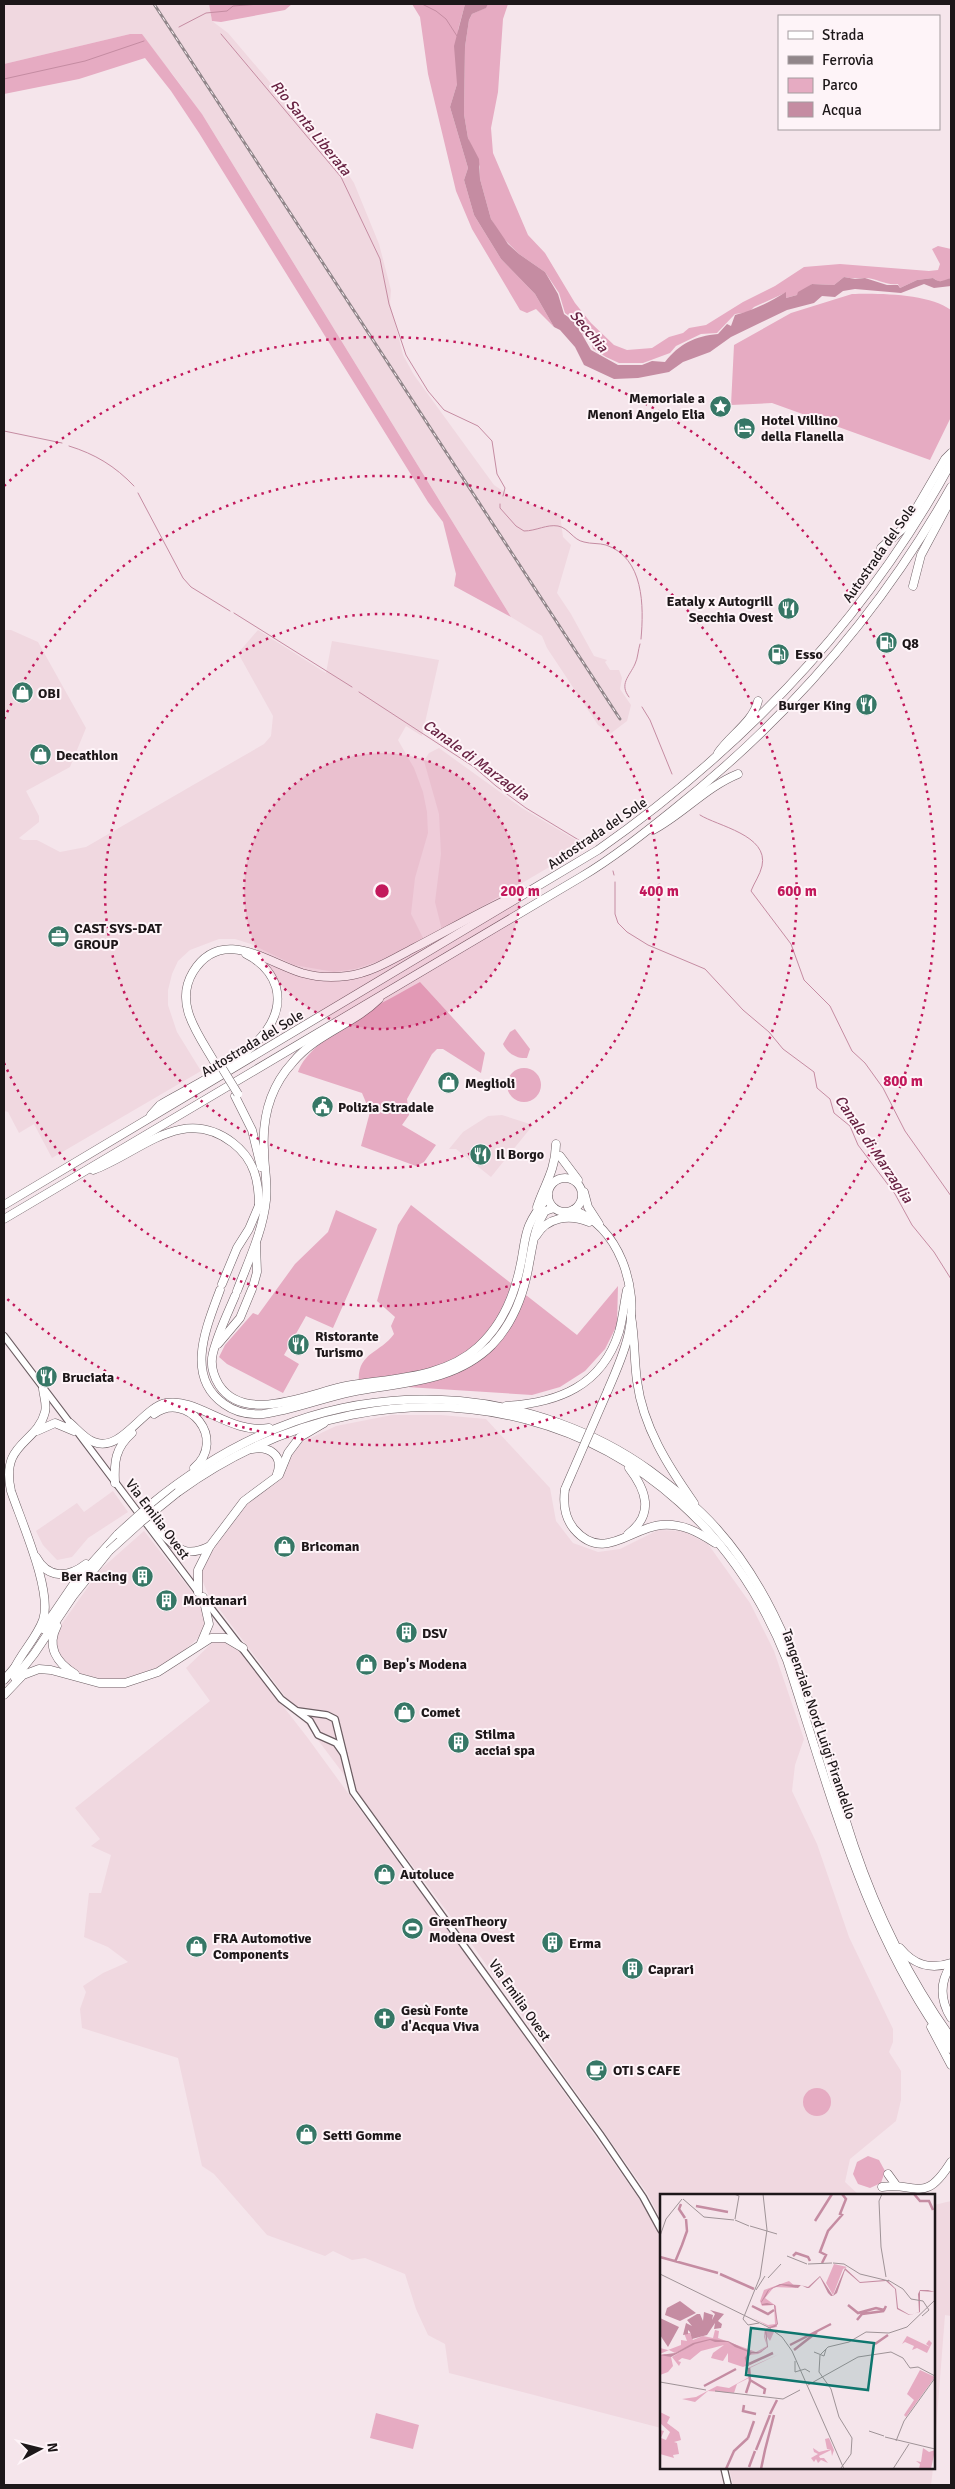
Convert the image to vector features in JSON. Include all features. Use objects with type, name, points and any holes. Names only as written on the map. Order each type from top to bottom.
[{"type":"highway","points":[[881,548],[906,526],[945,459],[951,453]]},
{"type":"highway","name":"Autostrada del Sole","points":[[4,1205],[615,839],[710,765],[778,699],[858,606],[915,524],[951,463]]},
{"type":"highway","name":"Autostrada del Sole","points":[[4,1219],[588,873],[636,840],[705,785],[748,746],[830,660],[890,583],[951,487]]},
{"type":"highway","points":[[913,586],[920,555],[951,499]]},
{"type":"highway","points":[[710,765],[725,742],[751,717],[758,701]]},
{"type":"highway","points":[[636,840],[670,821],[716,786],[738,774]]},
{"type":"highway","points":[[218,1064],[192,1024],[187,1013],[185,996],[193,972],[203,960],[213,954],[224,950],[239,949],[304,974],[321,977],[349,976],[384,963],[506,900],[542,884]]},
{"type":"highway","points":[[145,1122],[160,1105],[243,1055],[256,1044],[269,1026],[277,1005],[274,981],[262,964],[240,953],[220,954],[206,962],[196,973],[189,990],[191,1012],[218,1064],[236,1095],[256,1129],[265,1165]]},
{"type":"highway","points":[[388,991],[368,1010],[305,1050],[286,1070],[272,1093],[265,1118],[266,1198],[256,1240],[215,1347],[212,1364],[217,1381],[232,1398],[251,1405],[274,1404],[343,1387],[427,1373],[446,1366],[476,1349],[488,1338],[506,1313],[519,1276],[524,1235],[536,1212],[543,1190],[553,1172],[556,1144]]},
{"type":"highway","points":[[236,1095],[248,1120],[257,1147],[263,1185],[259,1208],[237,1248],[221,1287],[204,1338],[201,1363],[203,1376],[214,1396],[228,1407],[240,1412],[262,1414],[352,1392],[426,1380],[462,1367],[492,1345],[509,1324],[521,1298],[536,1225],[545,1210],[554,1208],[563,1212],[573,1210],[581,1213],[599,1226]]},
{"type":"highway","points":[[77,1175],[108,1165],[148,1141],[168,1132],[181,1129],[203,1130],[229,1140],[246,1157],[258,1181],[259,1208]]},
{"type":"highway","points":[[560,1156],[582,1186],[588,1207],[599,1226]]},
{"type":"highway","points":[[536,1212],[548,1197],[549,1189],[553,1182],[567,1178],[579,1185],[584,1210],[617,1250],[628,1283],[637,1384],[646,1419],[662,1454],[701,1512]]},
{"type":"highway","points":[[548,1197],[554,1208]]},
{"type":"highway","points":[[573,1210],[581,1201]]},
{"type":"highway","points":[[532,1245],[542,1227],[557,1219],[578,1218],[599,1226]]},
{"type":"highway","points":[[215,1347],[240,1318],[253,1286],[257,1272],[256,1240]]},
{"type":"highway","points":[[495,1406],[542,1402],[559,1398],[581,1386],[598,1369],[612,1350],[622,1322],[628,1283]]},
{"type":"highway","points":[[631,1316],[629,1332],[608,1390],[566,1489],[565,1510],[570,1524],[584,1538],[601,1544],[618,1542],[650,1527],[671,1525],[690,1529],[721,1546]]},
{"type":"highway","points":[[14,1669],[42,1622],[46,1610],[44,1589],[11,1491],[9,1479],[12,1458],[45,1414],[43,1389]]},
{"type":"highway","name":"Tangenziale Nord Luigi Pirandello","points":[[4,1680],[14,1669],[67,1593],[96,1557],[141,1522],[176,1488],[230,1450],[278,1426],[332,1410],[384,1401],[446,1400],[495,1406],[558,1423],[604,1443],[642,1465],[701,1512],[732,1546],[754,1580],[784,1634],[855,1847],[886,1927],[916,1985],[951,2038]]},
{"type":"highway","points":[[70,1423],[94,1442],[107,1443],[126,1433],[155,1408],[168,1403],[186,1406],[241,1427],[257,1429],[278,1426]]},
{"type":"highway","name":"Tangenziale Nord Luigi Pirandello","points":[[176,1488],[245,1450],[280,1434],[332,1419],[396,1407],[430,1406],[479,1409],[556,1429],[625,1462],[680,1503],[721,1546],[749,1585],[781,1644],[861,1885],[892,1953],[916,1996],[951,2048]]},
{"type":"highway","points":[[115,1483],[115,1456],[126,1438],[157,1412],[174,1409],[189,1412],[198,1419],[207,1440],[207,1448],[202,1461],[176,1488]]},
{"type":"highway","points":[[200,1644],[209,1624],[201,1595],[198,1570],[210,1546],[244,1501],[280,1475],[292,1447],[300,1437],[332,1419]]},
{"type":"highway","points":[[25,1439],[44,1426],[55,1423],[62,1424],[79,1435]]},
{"type":"highway","points":[[245,1450],[263,1448],[275,1454],[279,1466],[272,1482]]},
{"type":"highway","points":[[618,1542],[638,1524],[646,1501],[641,1484],[625,1462]]},
{"type":"highway","points":[[143,1520],[155,1526],[186,1552],[195,1553],[210,1546]]},
{"type":"highway","points":[[30,1547],[40,1564],[49,1572],[58,1575],[75,1572],[96,1557]]},
{"type":"highway","name":"Tangenziale Nord Luigi Pirandello","points":[[4,1689],[34,1654],[107,1549]]},
{"type":"highway","points":[[73,1596],[54,1631],[52,1648],[61,1664],[81,1678]]},
{"type":"highway","points":[[4,1694],[23,1675],[39,1669],[52,1670],[110,1683],[134,1680],[170,1665],[211,1638],[226,1638],[243,1648]]},
{"type":"highway","points":[[886,1927],[904,1953],[916,1962],[935,1967],[951,1964]]},
{"type":"highway","points":[[951,1964],[942,1982],[942,1993],[951,2018]]},
{"type":"highway","points":[[916,1996],[951,2065]]},
{"type":"highway","points":[[882,2188],[896,2185],[917,2190],[929,2186],[939,2179],[951,2162]]},
{"type":"highway","points":[[888,2174],[896,2185]]},
{"type":"main road","name":"Via Emilia Ovest","points":[[4,1336],[281,1699],[298,1711],[314,1728]]},
{"type":"main road","name":"Via Emilia Ovest","points":[[298,1711],[324,1715]]},
{"type":"main road","points":[[324,1715],[335,1719],[337,1730],[333,1736],[326,1738],[318,1735],[314,1728],[317,1720],[324,1715]]},
{"type":"main road","name":"Via Emilia Ovest","points":[[337,1730],[346,1760],[350,1786],[358,1799],[600,2134],[644,2197],[660,2228]]},
{"type":"main road","name":"Via Emilia Ovest","points":[[326,1738],[336,1743],[346,1760]]},
{"type":"main road","points":[[724,2469],[728,2485]]},
{"type":"shaded area","points":[[4,4],[209,4],[212,21],[228,33],[354,183],[379,244],[391,290],[390,303],[403,355],[414,375],[494,485],[515,499],[560,514],[563,537],[571,545],[557,593],[594,656],[607,660],[605,662],[610,670],[619,670],[622,678],[620,689],[631,705],[627,721],[610,734],[598,725],[547,648],[542,636],[511,617],[202,114],[171,72],[130,34],[4,64]]},
{"type":"shaded area","points":[[4,630],[11,630],[38,642],[86,728],[70,767],[26,791],[39,816],[39,822],[19,838],[23,840],[37,840],[60,852],[86,847],[264,744],[271,736],[273,716],[238,653],[258,630],[326,673],[332,641],[439,660],[422,736],[406,726],[398,740],[414,768],[423,792],[427,812],[428,833],[415,878],[411,914],[424,940],[379,961],[355,969],[334,972],[294,965],[251,944],[235,939],[219,939],[190,950],[178,961],[172,974],[168,990],[168,1005],[177,1032],[201,1071],[52,1158],[34,1124],[19,1133],[8,1112],[4,1111]]},
{"type":"shaded area","points":[[439,748],[522,808],[581,843],[580,849],[442,930],[435,902],[441,854],[439,814],[424,761],[429,753]]},
{"type":"shaded area","points":[[502,1115],[533,1125],[491,1177],[456,1149],[449,1149],[463,1132],[488,1116]]},
{"type":"shaded area","points":[[392,1415],[441,1415],[486,1419],[550,1488],[556,1521],[573,1543],[598,1552],[620,1549],[658,1530],[683,1531],[708,1544],[750,1603],[774,1651],[804,1739],[795,1765],[792,1791],[817,1844],[849,1937],[893,2029],[893,2042],[889,2052],[901,2071],[901,2100],[896,2121],[850,2159],[845,2182],[858,2194],[660,2194],[660,2218],[647,2193],[473,1946],[208,1594],[201,1577],[203,1563],[247,1501],[280,1478],[292,1453],[300,1443],[336,1426]]},
{"type":"shaded area","points":[[113,1491],[128,1512],[88,1538],[72,1557],[57,1560],[43,1545],[36,1531],[77,1503],[84,1512]]},
{"type":"shaded area","points":[[144,1531],[204,1607],[208,1616],[203,1634],[174,1659],[137,1676],[117,1680],[96,1679],[76,1672],[58,1655],[55,1642],[61,1625],[100,1570]]},
{"type":"shaded area","points":[[221,1640],[238,1648],[307,1737],[491,1989],[645,2207],[660,2237],[660,2428],[449,2373],[445,2344],[428,2335],[416,2309],[405,2274],[365,2258],[352,2260],[333,2251],[325,2256],[267,2235],[214,2174],[202,2166],[178,2058],[82,2028],[80,2009],[86,1992],[83,1986],[103,1973],[128,1962],[108,1947],[84,1937],[89,1893],[101,1893],[111,1855],[91,1846],[100,1839],[75,1808],[210,1701],[186,1668],[214,1641]]},
{"type":"shaded area","points":[[951,2201],[951,2316],[945,2315],[935,2442],[935,2205]]},
{"type":"shaded area","points":[[729,2469],[933,2469],[931,2485],[733,2485]]},
{"type":"green space","points":[[209,4],[292,4],[285,10],[221,22],[212,21]]},
{"type":"green space","points":[[412,4],[465,4],[458,30],[457,84],[450,107],[468,168],[464,180],[474,215],[501,259],[535,294],[554,327],[536,309],[527,313],[520,310],[472,229],[456,191],[428,74],[420,17]]},
{"type":"green space","points":[[488,4],[508,4],[503,19],[498,92],[491,128],[493,153],[528,235],[545,253],[575,303],[591,323],[614,345],[627,350],[652,348],[669,337],[683,333],[689,328],[706,325],[743,302],[775,286],[804,267],[840,264],[929,271],[938,270],[940,264],[932,249],[938,246],[951,249],[951,278],[942,281],[933,278],[917,280],[900,288],[898,284],[889,284],[869,278],[844,277],[834,285],[812,284],[797,295],[786,298],[785,293],[754,307],[749,312],[735,314],[717,333],[701,334],[676,346],[670,353],[643,363],[619,363],[606,357],[593,349],[591,342],[582,334],[575,320],[565,313],[559,293],[545,272],[519,254],[501,236],[491,219],[480,179],[480,167],[468,138],[464,114],[465,47],[469,20],[472,14],[485,8]]},
{"type":"green space","points":[[130,34],[142,34],[202,114],[511,617],[454,586],[456,574],[443,522],[428,502],[199,133],[171,91],[145,58],[79,79],[4,94],[4,64]]},
{"type":"green space","points":[[852,294],[890,294],[918,298],[942,305],[951,310],[951,417],[930,460],[772,403],[731,405],[734,345],[791,313]]},
{"type":"green space","points":[[420,982],[485,1053],[481,1073],[443,1049],[437,1049],[432,1054],[407,1099],[409,1115],[402,1125],[436,1145],[424,1162],[416,1166],[361,1146],[370,1112],[362,1093],[298,1072],[305,1059],[333,1033]]},
{"type":"green space","points":[[515,1029],[530,1049],[527,1058],[513,1055],[503,1044],[510,1032]]},
{"type":"green space","points":[[524,1068],[531,1069],[536,1073],[540,1078],[540,1092],[536,1097],[531,1101],[524,1102],[517,1101],[512,1097],[508,1092],[507,1085],[508,1078],[512,1073],[517,1069]]},
{"type":"green space","points":[[411,1205],[577,1335],[618,1286],[617,1325],[605,1349],[585,1371],[560,1387],[532,1395],[359,1384],[359,1373],[365,1359],[394,1334],[391,1326],[395,1317],[377,1301],[398,1225]]},
{"type":"green space","points":[[336,1210],[377,1229],[333,1328],[306,1316],[284,1355],[299,1364],[283,1393],[227,1364],[219,1357],[225,1345],[253,1313],[258,1315],[295,1264],[328,1232]]},
{"type":"green space","points":[[817,2088],[827,2092],[831,2102],[827,2112],[817,2116],[807,2112],[803,2102],[807,2092]]},
{"type":"green space","points":[[868,2156],[879,2160],[885,2171],[881,2183],[870,2188],[858,2184],[853,2174],[857,2162]]},
{"type":"green space","points":[[376,2413],[419,2425],[413,2449],[370,2438]]},
{"type":"water","points":[[465,4],[488,4],[486,8],[472,14],[469,20],[465,47],[464,114],[468,138],[479,159],[480,179],[491,219],[508,244],[545,272],[558,294],[564,314],[575,322],[591,350],[618,365],[642,365],[652,361],[665,362],[676,350],[688,342],[718,334],[727,324],[731,326],[735,315],[761,306],[786,292],[786,298],[797,295],[798,292],[812,284],[834,285],[844,277],[865,278],[887,285],[898,285],[900,288],[917,280],[933,278],[940,281],[951,278],[951,286],[934,288],[924,284],[901,293],[855,289],[843,291],[835,297],[822,296],[814,303],[787,310],[731,337],[710,352],[683,362],[669,372],[638,378],[614,379],[584,365],[575,347],[560,330],[554,327],[535,294],[501,259],[474,215],[464,180],[468,168],[450,107],[457,84],[454,46]]},
{"type":"waterway","points":[[179,27],[206,13],[227,11],[233,6],[260,4]]},
{"type":"waterway","points":[[422,4],[446,19],[457,36]]},
{"type":"waterway","name":"Rio Santa Liberata","points":[[221,34],[341,177],[380,259],[389,304],[406,355],[428,391],[444,410],[478,426],[492,441],[497,474],[505,488],[503,496]]},
{"type":"waterway","points":[[4,79],[85,61],[144,41]]},
{"type":"waterway","name":"Canale di Marzaglia","points":[[4,431],[62,443]]},
{"type":"waterway","name":"Canale di Marzaglia","points":[[69,446],[104,462],[119,472],[134,486]]},
{"type":"waterway","name":"Canale di Marzaglia","points":[[138,493],[183,578],[191,587],[230,611]]},
{"type":"waterway","name":"Rio Santa Liberata","points":[[500,504],[500,508],[516,526],[524,531],[558,526],[580,541],[606,545],[619,551],[635,572],[639,584],[642,612],[641,639]]},
{"type":"waterway","name":"Canale di Marzaglia","points":[[234,613],[352,687]]},
{"type":"waterway","name":"Rio Santa Liberata","points":[[629,697],[625,684],[636,662],[640,644]]},
{"type":"waterway","name":"Canale di Marzaglia","points":[[359,692],[474,767],[526,808],[582,842]]},
{"type":"waterway","name":"Rio Santa Liberata","points":[[642,707],[650,720],[672,774]]},
{"type":"waterway","name":"Rio Santa Liberata","points":[[700,815],[740,833],[758,846],[762,855],[762,866],[751,891],[791,944],[804,980],[830,1006],[852,1051],[865,1063],[883,1088],[905,1131],[951,1196]]},
{"type":"waterway","name":"Canale di Marzaglia","points":[[613,871],[614,875]]},
{"type":"waterway","name":"Canale di Marzaglia","points":[[615,882],[615,914],[618,923],[627,932],[648,945],[705,969],[743,1010],[769,1032],[783,1049],[814,1072],[817,1088],[830,1099],[834,1113],[850,1126],[858,1145],[895,1194],[912,1225],[934,1252],[951,1279]]},
{"type":"waterway","points":[[951,2185],[951,2196]]},
{"type":"railway","points":[[154,4],[620,719]]},
{"type":"place","name":"Memoriale a Menoni Angelo Elia","points":[[721,406]]},
{"type":"place","name":"Hotel Villino della Flanella","points":[[745,428]]},
{"type":"place","name":"Eataly x Autogrill Secchia Ovest","points":[[789,609]]},
{"type":"place","name":"Q8","points":[[886,643]]},
{"type":"place","name":"Esso","points":[[779,654]]},
{"type":"place","name":"OBI","points":[[22,693]]},
{"type":"place","name":"Burger King","points":[[867,705]]},
{"type":"place","name":"Decathlon","points":[[40,755]]},
{"type":"place","name":"CAST SYS-DAT GROUP","points":[[58,936]]},
{"type":"place","name":"Meglioli","points":[[449,1083]]},
{"type":"place","name":"Polizia Stradale","points":[[322,1107]]},
{"type":"place","name":"Il Borgo","points":[[480,1154]]},
{"type":"place","name":"Ristorante Turismo","points":[[299,1344]]},
{"type":"place","name":"Bruciata","points":[[46,1377]]},
{"type":"place","name":"Bricoman","points":[[285,1546]]},
{"type":"place","name":"Ber Racing","points":[[143,1576]]},
{"type":"place","name":"Montanari","points":[[167,1600]]},
{"type":"place","name":"DSV","points":[[406,1633]]},
{"type":"place","name":"Bep's Modena","points":[[367,1664]]},
{"type":"place","name":"Comet","points":[[405,1712]]},
{"type":"place","name":"Stilma acciai spa","points":[[459,1742]]},
{"type":"place","name":"Autoluce","points":[[384,1874]]},
{"type":"place","name":"GreenTheory Modena Ovest","points":[[413,1929]]},
{"type":"place","name":"Erma","points":[[553,1943]]},
{"type":"place","name":"FRA Automotive Components","points":[[197,1946]]},
{"type":"place","name":"Caprari","points":[[632,1969]]},
{"type":"place","name":"Gesù Fonte d'Acqua Viva","points":[[385,2018]]},
{"type":"place","name":"OTI S CAFE","points":[[597,2070]]},
{"type":"place","name":"Setti Gomme","points":[[307,2135]]},
{"type":"water label","name":"Secchia","points":[[589,331]]}]
